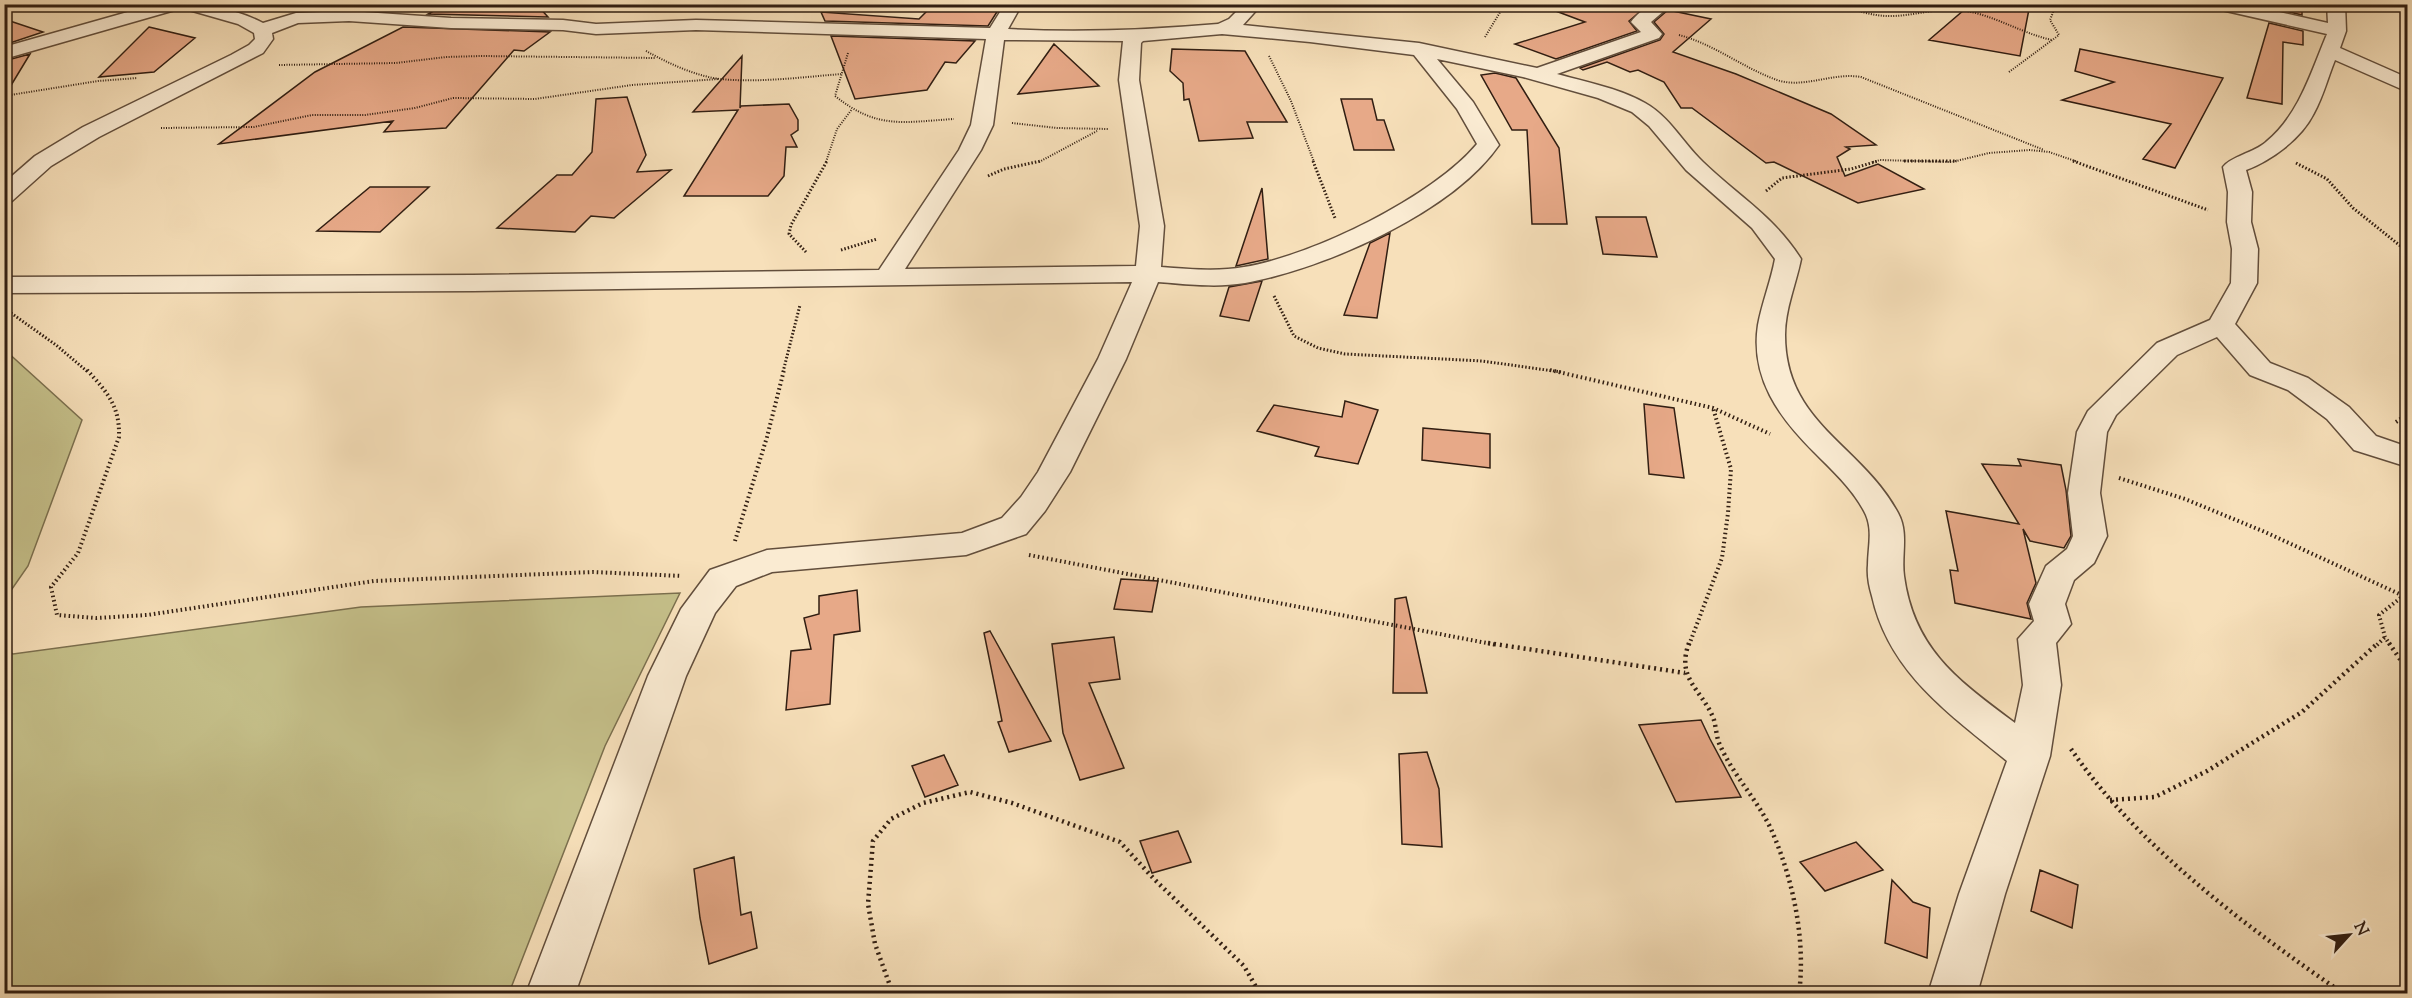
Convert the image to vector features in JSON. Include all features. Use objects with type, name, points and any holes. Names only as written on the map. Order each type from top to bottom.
[{"type":"street","points":[[4,53],[177,4]]},
{"type":"street","points":[[4,196],[43,161],[91,132],[256,49],[264,39],[262,30],[244,20],[186,4]]},
{"type":"street","points":[[349,16],[370,4]]},
{"type":"street","points":[[888,276],[970,150],[982,125],[996,33],[1014,4]]},
{"type":"street","points":[[1539,74],[1650,36],[1653,34],[1649,28],[1640,22],[1664,4]]},
{"type":"street","points":[[2219,4],[2333,40],[2408,86]]},
{"type":"street","points":[[1952,993],[1982,894],[2029,756],[2042,685],[2037,639],[2053,624],[2047,604],[2059,574],[2082,555],[2090,536],[2084,493],[2092,432],[2103,411],[2167,349],[2221,325],[2244,283],[2245,249],[2239,222],[2240,192],[2234,167],[2253,160],[2274,147],[2304,113],[2333,40],[2336,4]]},
{"type":"street","points":[[262,30],[296,18],[349,16],[451,23],[563,25],[596,29],[696,25],[1038,36],[1138,36],[1222,29],[1235,23],[1258,18],[1539,74],[1627,102],[1641,109],[1696,169],[1758,221],[1779,242],[1788,259],[1771,333],[1774,378],[1784,399],[1808,430],[1851,470],[1873,500],[1885,522],[1886,576],[1904,637],[1919,661],[1958,698],[2029,756]]},
{"type":"street","points":[[550,993],[667,676],[699,609],[723,578],[767,561],[966,544],[1014,526],[1033,504],[1054,472],[1112,359],[1149,274],[1152,226],[1129,80],[1132,42],[1138,36]]},
{"type":"street","points":[[4,285],[472,283],[809,267],[888,276],[1149,274],[1228,276],[1274,269],[1344,241],[1404,211],[1469,169],[1481,156],[1488,145],[1470,110],[1419,49]]},
{"type":"street","points":[[2221,325],[2260,369],[2298,384],[2338,413],[2365,443],[2408,458]]},
{"type":"path","points":[[1477,60],[1478,48],[1505,4]]},
{"type":"path","points":[[1840,4],[1861,12],[1902,16],[1934,9],[1962,10],[1990,18],[2013,29],[2052,40]]},
{"type":"path","points":[[2009,72],[2059,35],[2050,20],[2054,10],[2040,4]]},
{"type":"path","points":[[1258,18],[1270,61],[1291,101],[1344,241]]},
{"type":"path","points":[[1649,28],[1698,40],[1777,80],[1790,84],[1805,84],[1840,75],[1861,77],[2049,152],[2239,222]]},
{"type":"path","points":[[596,29],[633,44],[656,58],[719,79]]},
{"type":"path","points":[[852,29],[847,64],[834,90],[835,96],[852,109],[880,122],[948,119],[982,125],[1008,122],[1100,130],[1137,125]]},
{"type":"path","points":[[272,66],[396,63],[481,56],[656,58]]},
{"type":"path","points":[[159,128],[240,125],[254,127],[312,115],[365,116],[415,108],[453,98],[535,99],[632,85],[842,74]]},
{"type":"path","points":[[4,96],[98,81],[148,78]]},
{"type":"path","points":[[5,308],[69,354],[111,399],[119,417],[119,437],[78,552],[51,587],[57,615],[96,618],[147,615],[374,581],[593,572],[723,578],[767,437],[809,267],[789,234],[791,225],[828,159],[837,129],[852,109]]},
{"type":"path","points":[[981,179],[1004,169],[1037,163],[1075,141],[1100,130]]},
{"type":"path","points":[[2274,147],[2284,157],[2327,179],[2353,208],[2408,252]]},
{"type":"path","points":[[1758,221],[1766,190],[1782,178],[1851,169],[1890,159],[1945,162],[2013,150],[2049,152]]},
{"type":"path","points":[[809,267],[896,234],[924,219]]},
{"type":"path","points":[[1274,269],[1270,287],[1283,317],[1294,336],[1318,348],[1345,354],[1482,361],[1569,373],[1713,408],[1776,436]]},
{"type":"path","points":[[1713,408],[1731,468],[1728,513],[1722,558],[1697,628],[1686,651],[1685,673],[1713,717],[1719,743],[1770,828],[1788,875],[1799,933],[1801,978],[1799,993]]},
{"type":"path","points":[[2087,468],[2185,499],[2265,532],[2405,597]]},
{"type":"path","points":[[1022,553],[1121,570],[1488,643],[1685,673]]},
{"type":"path","points":[[2405,597],[2379,615],[2385,637],[2408,671]]},
{"type":"path","points":[[2109,800],[2155,797],[2208,771],[2302,712],[2385,637]]},
{"type":"path","points":[[2067,739],[2072,750],[2109,800],[2195,883],[2297,962],[2344,993]]},
{"type":"path","points":[[893,993],[875,944],[868,904],[873,841],[891,819],[923,803],[970,792],[1012,803],[1120,842],[1154,879],[1244,966],[1260,993]]},
{"type":"shaded area","points":[[5,350],[82,420],[28,566],[5,599]]},
{"type":"shaded area","points":[[680,593],[605,746],[509,993],[5,993],[5,648],[13,654],[361,607]]},
{"type":"building","points":[[447,4],[536,4],[548,17],[428,14]]},
{"type":"building","points":[[934,4],[1002,4],[988,26],[825,21],[821,12],[919,19]]},
{"type":"building","points":[[1546,4],[1640,4],[1647,6],[1629,21],[1637,31],[1556,59],[1515,44],[1585,22],[1545,7]]},
{"type":"building","points":[[1971,4],[2030,4],[2020,56],[1929,40]]},
{"type":"building","points":[[2274,4],[2302,4],[2302,15],[2273,8]]},
{"type":"building","points":[[1668,10],[1711,19],[1673,52],[1736,74],[1831,114],[1876,145],[1846,147],[1850,149],[1837,157],[1845,176],[1878,164],[1924,189],[1858,203],[1774,162],[1766,163],[1692,108],[1681,108],[1664,82],[1638,70],[1630,72],[1607,62],[1583,70],[1580,68],[1660,40],[1664,34],[1654,22]]},
{"type":"building","points":[[4,19],[43,32],[4,45]]},
{"type":"building","points":[[2269,23],[2303,31],[2303,45],[2283,42],[2282,104],[2247,98]]},
{"type":"building","points":[[149,27],[195,38],[154,72],[99,77]]},
{"type":"building","points":[[403,27],[550,32],[524,51],[514,50],[446,128],[384,132],[393,121],[219,144],[315,72]]},
{"type":"building","points":[[831,36],[975,41],[956,63],[945,62],[927,90],[855,99]]},
{"type":"building","points":[[1054,44],[1099,86],[1018,94],[1034,72]]},
{"type":"building","points":[[1172,49],[1245,51],[1287,122],[1247,122],[1253,138],[1199,141],[1189,99],[1184,100],[1183,83],[1170,71]]},
{"type":"building","points":[[2080,49],[2223,78],[2175,168],[2143,159],[2171,124],[2062,100],[2114,82],[2075,71]]},
{"type":"building","points":[[30,54],[4,97],[4,61]]},
{"type":"building","points":[[742,56],[740,108],[741,106],[789,104],[798,120],[798,130],[791,135],[797,147],[786,147],[784,176],[768,196],[684,196],[738,110],[693,112]]},
{"type":"building","points":[[1495,73],[1516,78],[1559,148],[1567,224],[1532,224],[1527,130],[1512,130],[1481,75]]},
{"type":"building","points":[[627,97],[646,155],[637,172],[671,170],[614,218],[591,216],[575,232],[497,228],[557,175],[572,175],[592,152],[596,99]]},
{"type":"building","points":[[1341,99],[1372,99],[1377,120],[1384,120],[1394,150],[1354,150]]},
{"type":"building","points":[[370,187],[429,187],[380,232],[317,231]]},
{"type":"building","points":[[1262,188],[1268,259],[1236,266]]},
{"type":"building","points":[[1596,217],[1646,217],[1657,257],[1603,254]]},
{"type":"building","points":[[1390,233],[1377,318],[1344,315],[1370,243]]},
{"type":"building","points":[[1262,281],[1249,321],[1220,316],[1229,287]]},
{"type":"building","points":[[1345,401],[1378,410],[1358,464],[1315,456],[1319,447],[1257,431],[1274,405],[1342,417]]},
{"type":"building","points":[[1644,404],[1674,408],[1684,478],[1649,474]]},
{"type":"building","points":[[1423,428],[1490,434],[1490,468],[1422,460]]},
{"type":"building","points":[[2018,459],[2061,465],[2071,536],[2064,548],[2030,541],[2023,529],[2036,583],[2027,603],[2031,619],[1955,603],[1950,570],[1958,571],[1946,511],[2019,524],[1982,464],[2021,466]]},
{"type":"building","points":[[1121,579],[1158,581],[1152,612],[1114,609]]},
{"type":"building","points":[[857,590],[860,631],[834,635],[830,704],[786,710],[791,651],[811,649],[804,618],[819,614],[819,596]]},
{"type":"building","points":[[1406,597],[1427,693],[1393,693],[1395,599]]},
{"type":"building","points":[[990,631],[1051,741],[1009,752],[998,722],[1002,721],[984,633]]},
{"type":"building","points":[[1114,637],[1120,679],[1089,683],[1124,768],[1080,780],[1063,733],[1052,644]]},
{"type":"building","points":[[1701,720],[1741,797],[1676,802],[1639,725]]},
{"type":"building","points":[[1427,752],[1439,789],[1442,847],[1402,844],[1399,754]]},
{"type":"building","points":[[944,755],[958,785],[925,797],[912,766]]},
{"type":"building","points":[[1178,831],[1191,862],[1152,873],[1140,841]]},
{"type":"building","points":[[1856,842],[1883,870],[1825,891],[1800,862]]},
{"type":"building","points":[[734,857],[741,915],[751,912],[757,948],[709,964],[694,869]]},
{"type":"building","points":[[2040,870],[2078,885],[2072,928],[2031,911]]},
{"type":"building","points":[[1892,880],[1913,902],[1930,908],[1927,958],[1885,943]]}]
